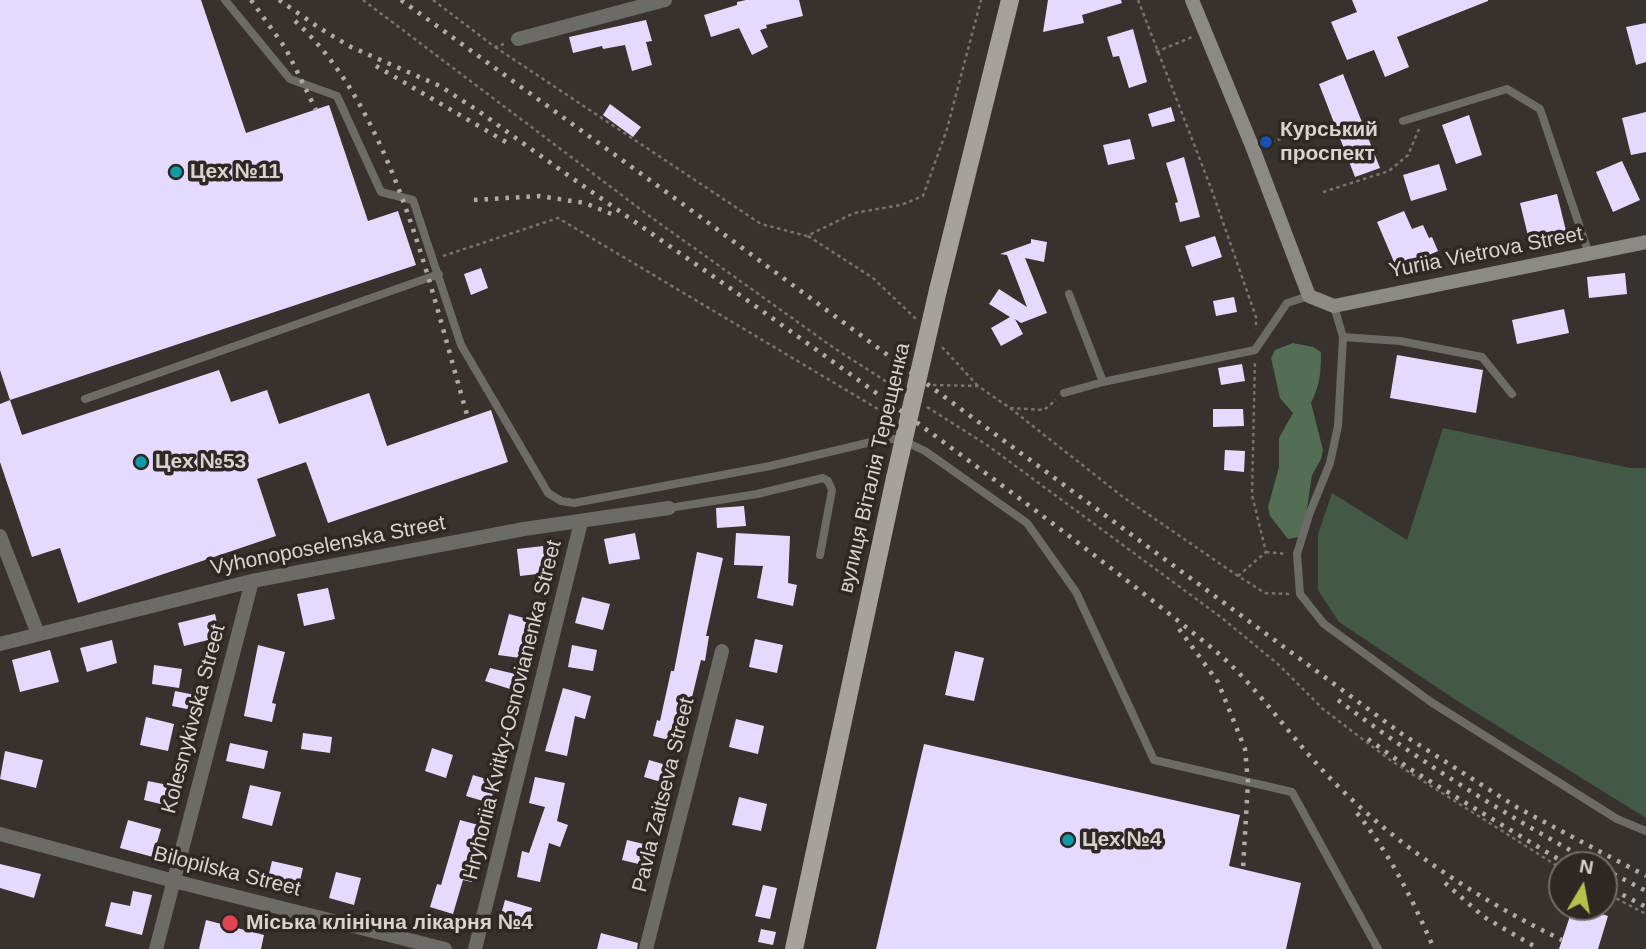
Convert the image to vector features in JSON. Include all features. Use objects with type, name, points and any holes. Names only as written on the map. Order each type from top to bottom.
[{"type":"main road","name":"вулиця Віталія Терещенка","points":[[794,949],[895,478],[938,290],[1010,0]]},
{"type":"street","points":[[518,39],[665,0]]},
{"type":"street","points":[[1192,0],[1252,146],[1309,296],[1334,306]]},
{"type":"street","name":"Yuriia Vietrova Street","points":[[1334,306],[1646,242]]},
{"type":"street","name":"Vyhonoposelenska Street","points":[[0,644],[252,582],[524,529],[669,508]]},
{"type":"street","name":"Hryhoriia Kvitky-Osnovianenka Street","points":[[475,949],[581,522]]},
{"type":"street","points":[[0,536],[38,634]]},
{"type":"street","name":"Kolesnykivska Street","points":[[156,949],[252,582]]},
{"type":"street","name":"Pavla Zaitseva Street","points":[[646,949],[722,651]]},
{"type":"street","name":"Bilopilska Street","points":[[0,834],[445,949]]},
{"type":"lane","points":[[225,0],[290,79],[337,96],[381,192],[413,200],[461,345],[548,493],[561,501],[574,503],[770,466],[884,439],[900,439],[925,451],[1027,523],[1076,592],[1154,760],[1292,792],[1378,949]]},
{"type":"lane","points":[[1403,121],[1507,89],[1540,109],[1589,254]]},
{"type":"lane","points":[[85,399],[439,274]]},
{"type":"lane","points":[[1069,294],[1103,382]]},
{"type":"lane","points":[[1064,394],[1103,382],[1255,350],[1287,303],[1309,296]]},
{"type":"lane","points":[[1334,306],[1342,337],[1339,426],[1330,463],[1297,554],[1300,594],[1324,624],[1432,702],[1617,819],[1646,831]]},
{"type":"lane","points":[[1342,337],[1400,341],[1482,358],[1512,394]]},
{"type":"lane","points":[[669,508],[757,494],[823,478],[828,481],[832,490],[820,555]]},
{"type":"path","points":[[363,0],[648,215],[834,348],[902,391]]},
{"type":"path","points":[[433,0],[495,47],[761,224],[807,236],[873,278],[915,319]]},
{"type":"path","points":[[807,236],[854,213],[901,205],[923,196],[947,129],[981,0]]},
{"type":"path","points":[[1138,0],[1211,188],[1256,317],[1252,495],[1266,552]]},
{"type":"path","points":[[1156,52],[1205,32]]},
{"type":"path","points":[[495,47],[518,39]]},
{"type":"path","points":[[1323,192],[1389,171],[1408,155],[1425,114]]},
{"type":"path","points":[[1252,146],[1298,135]]},
{"type":"path","points":[[433,259],[558,218],[893,418]]},
{"type":"path","points":[[942,348],[978,386],[1123,497],[1265,593],[1300,594]]},
{"type":"path","points":[[891,384],[902,385]]},
{"type":"path","points":[[926,385],[978,386]]},
{"type":"path","points":[[1010,408],[1044,410],[1064,394]]},
{"type":"path","points":[[923,405],[987,445],[1222,618],[1279,665],[1323,709],[1390,760],[1548,860]]},
{"type":"path","points":[[1238,576],[1266,552],[1297,554]]},
{"type":"path","points":[[1618,899],[1646,914]]},
{"type":"green space","points":[[1293,343],[1313,347],[1321,352],[1319,378],[1311,403],[1323,450],[1312,475],[1305,521],[1298,537],[1288,539],[1270,516],[1268,507],[1279,467],[1279,438],[1293,413],[1280,398],[1271,358],[1275,350]]},
{"type":"green space","points":[[1443,428],[1630,468],[1646,468],[1646,818],[1459,702],[1339,622],[1318,590],[1318,534],[1332,493],[1407,540]]},
{"type":"building","name":"Цех №11","points":[[0,0],[201,0],[246,133],[329,105],[368,221],[398,211],[416,265],[10,400],[0,370]]},
{"type":"building","points":[[746,0],[799,0],[803,16],[766,25],[767,28],[760,30],[768,47],[752,55],[739,28],[711,37],[704,15]]},
{"type":"building","points":[[1048,0],[1121,0],[1122,3],[1082,15],[1084,23],[1043,32]]},
{"type":"building","points":[[1352,0],[1488,1],[1397,37],[1409,67],[1385,77],[1374,50],[1347,60],[1331,22],[1357,12]]},
{"type":"building","points":[[646,20],[652,41],[646,42],[652,65],[632,71],[625,45],[603,49],[602,46],[573,53],[569,37]]},
{"type":"building","points":[[1646,23],[1646,62],[1636,65],[1626,27]]},
{"type":"building","points":[[1133,29],[1147,82],[1129,88],[1119,56],[1113,57],[1107,37]]},
{"type":"building","points":[[1343,74],[1380,168],[1355,177],[1319,84]]},
{"type":"building","points":[[610,104],[641,127],[633,137],[603,115]]},
{"type":"building","points":[[1171,107],[1175,121],[1152,127],[1148,114]]},
{"type":"building","points":[[1646,112],[1646,152],[1631,155],[1622,118]]},
{"type":"building","points":[[1469,115],[1482,155],[1456,164],[1442,125]]},
{"type":"building","points":[[1130,139],[1135,159],[1108,165],[1103,145]]},
{"type":"building","points":[[1184,157],[1200,217],[1180,222],[1175,203],[1178,202],[1166,163]]},
{"type":"building","points":[[1622,161],[1640,200],[1613,212],[1596,172]]},
{"type":"building","points":[[1439,164],[1447,190],[1411,201],[1403,175]]},
{"type":"building","points":[[1557,194],[1566,231],[1529,240],[1520,203]]},
{"type":"building","points":[[1404,211],[1412,229],[1423,225],[1438,251],[1397,269],[1377,222]]},
{"type":"building","points":[[1215,236],[1222,257],[1192,267],[1185,246]]},
{"type":"building","points":[[1031,239],[1047,242],[1044,262],[1025,258],[1047,313],[1021,323],[1015,319],[1023,334],[1001,346],[991,328],[1010,317],[989,304],[999,289],[1027,307],[1007,255],[1000,254],[1031,243]]},
{"type":"building","points":[[481,268],[488,288],[471,295],[464,274]]},
{"type":"building","points":[[1625,273],[1627,294],[1589,298],[1587,277]]},
{"type":"building","points":[[1234,297],[1237,312],[1216,316],[1213,301]]},
{"type":"building","points":[[1564,309],[1569,333],[1517,344],[1512,320]]},
{"type":"building","points":[[1397,355],[1483,370],[1476,413],[1390,398]]},
{"type":"building","points":[[1242,364],[1245,381],[1221,385],[1218,368]]},
{"type":"building","name":"Цех №53","points":[[219,370],[231,402],[267,390],[279,424],[369,393],[387,446],[491,410],[508,462],[328,523],[306,462],[257,479],[276,536],[78,603],[60,548],[32,557],[0,462],[0,404],[10,400],[22,435]]},
{"type":"building","points":[[1213,409],[1243,409],[1244,426],[1213,427]]},
{"type":"building","points":[[1225,450],[1245,451],[1244,472],[1224,470]]},
{"type":"building","points":[[744,506],[746,526],[717,528],[716,508]]},
{"type":"building","points":[[635,533],[640,559],[609,564],[604,539]]},
{"type":"building","points":[[736,533],[790,536],[788,583],[797,585],[793,606],[757,598],[763,566],[734,565]]},
{"type":"building","points":[[543,546],[546,573],[520,576],[517,549]]},
{"type":"building","points":[[697,552],[723,558],[706,636],[709,636],[705,661],[701,660],[681,743],[653,736],[657,720],[660,721],[671,671],[674,671]]},
{"type":"building","points":[[328,588],[335,619],[304,626],[297,594]]},
{"type":"building","points":[[582,597],[610,604],[603,630],[575,623]]},
{"type":"building","points":[[215,614],[220,637],[184,646],[178,623]]},
{"type":"building","points":[[509,614],[539,622],[531,650],[523,648],[520,658],[498,655]]},
{"type":"building","points":[[755,639],[783,645],[777,673],[749,667]]},
{"type":"building","points":[[112,640],[117,663],[87,672],[80,648]]},
{"type":"building","points":[[258,645],[285,652],[272,703],[276,704],[272,722],[244,716]]},
{"type":"building","points":[[572,645],[597,650],[593,671],[568,667]]},
{"type":"building","points":[[50,650],[59,682],[20,692],[12,660]]},
{"type":"building","points":[[955,651],[984,658],[974,701],[945,695]]},
{"type":"building","points":[[154,665],[182,669],[179,688],[152,684]]},
{"type":"building","points":[[490,668],[515,674],[510,689],[485,681]]},
{"type":"building","points":[[563,688],[591,696],[585,719],[575,716],[567,756],[545,751]]},
{"type":"building","points":[[175,691],[200,696],[197,711],[172,706]]},
{"type":"building","points":[[146,717],[174,724],[168,751],[140,745]]},
{"type":"building","points":[[736,719],[764,726],[758,754],[729,747]]},
{"type":"building","points":[[303,733],[332,737],[330,753],[301,749]]},
{"type":"building","points":[[230,743],[268,751],[264,769],[226,761]]},
{"type":"building","name":"Цех №4","points":[[924,744],[1240,815],[1229,866],[1301,883],[1286,949],[876,949]]},
{"type":"building","points":[[432,748],[453,755],[446,778],[425,771]]},
{"type":"building","points":[[5,751],[43,760],[36,788],[0,779]]},
{"type":"building","points":[[649,760],[673,767],[668,784],[644,777]]},
{"type":"building","points":[[473,775],[496,782],[490,803],[466,796]]},
{"type":"building","points":[[535,777],[565,783],[557,821],[568,825],[560,847],[549,843],[540,882],[517,877],[522,851],[529,853],[545,807],[529,803]]},
{"type":"building","points":[[148,781],[173,786],[169,806],[144,800]]},
{"type":"building","points":[[250,785],[281,792],[272,826],[242,818]]},
{"type":"building","points":[[739,797],[767,804],[761,831],[732,825]]},
{"type":"building","points":[[128,820],[161,829],[153,857],[120,848]]},
{"type":"building","points":[[460,820],[482,826],[472,882],[463,880],[453,914],[430,907],[437,884],[441,885]]},
{"type":"building","points":[[627,840],[656,847],[651,867],[622,860]]},
{"type":"building","points":[[272,861],[303,868],[297,893],[266,886]]},
{"type":"building","points":[[0,864],[41,874],[34,898],[0,888]]},
{"type":"building","points":[[336,872],[361,878],[354,905],[329,898]]},
{"type":"building","points":[[763,885],[777,888],[770,919],[755,916]]},
{"type":"building","points":[[133,891],[152,895],[142,935],[105,926],[111,902],[130,906]]},
{"type":"building","points":[[505,900],[532,908],[526,930],[499,922]]},
{"type":"building","points":[[206,920],[264,935],[261,949],[199,949]]},
{"type":"building","points":[[1568,921],[1606,921],[1598,949],[1559,949]]},
{"type":"building","points":[[761,929],[776,932],[773,945],[758,942]]},
{"type":"building","points":[[601,933],[638,943],[637,949],[597,949]]},
{"type":"railway","points":[[251,0],[286,49],[316,110]]},
{"type":"railway","points":[[279,0],[351,47],[440,86],[480,112],[920,425],[1036,511],[1224,658],[1255,690],[1327,775],[1408,847],[1499,907],[1562,940]]},
{"type":"railway","points":[[401,0],[1402,734],[1518,808],[1646,876]]},
{"type":"railway","points":[[295,21],[330,59],[359,103],[384,153],[423,261],[468,418]]},
{"type":"railway","points":[[376,66],[506,142]]},
{"type":"railway","points":[[474,200],[539,196],[585,203],[614,215]]},
{"type":"railway","points":[[1179,629],[1218,682],[1245,749],[1248,782],[1243,869]]},
{"type":"railway","points":[[1338,700],[1464,787],[1572,851]]},
{"type":"railway","points":[[1368,739],[1410,769],[1548,853]]},
{"type":"railway","points":[[1357,813],[1400,878],[1434,949]]},
{"type":"railway","points":[[1618,876],[1646,891]]},
{"type":"railway","points":[[1445,883],[1484,917],[1539,949]]},
{"type":"railway","points":[[1618,892],[1646,907]]},
{"type":"place","name":"Курський проспект","points":[[1266,142]]},
{"type":"place","name":"Цех №11","points":[[176,172]]},
{"type":"place","name":"Цех №53","points":[[141,462]]},
{"type":"place","name":"Цех №4","points":[[1068,840]]},
{"type":"place","name":"Міська клінічна лікарня №4","points":[[230,923]]}]
